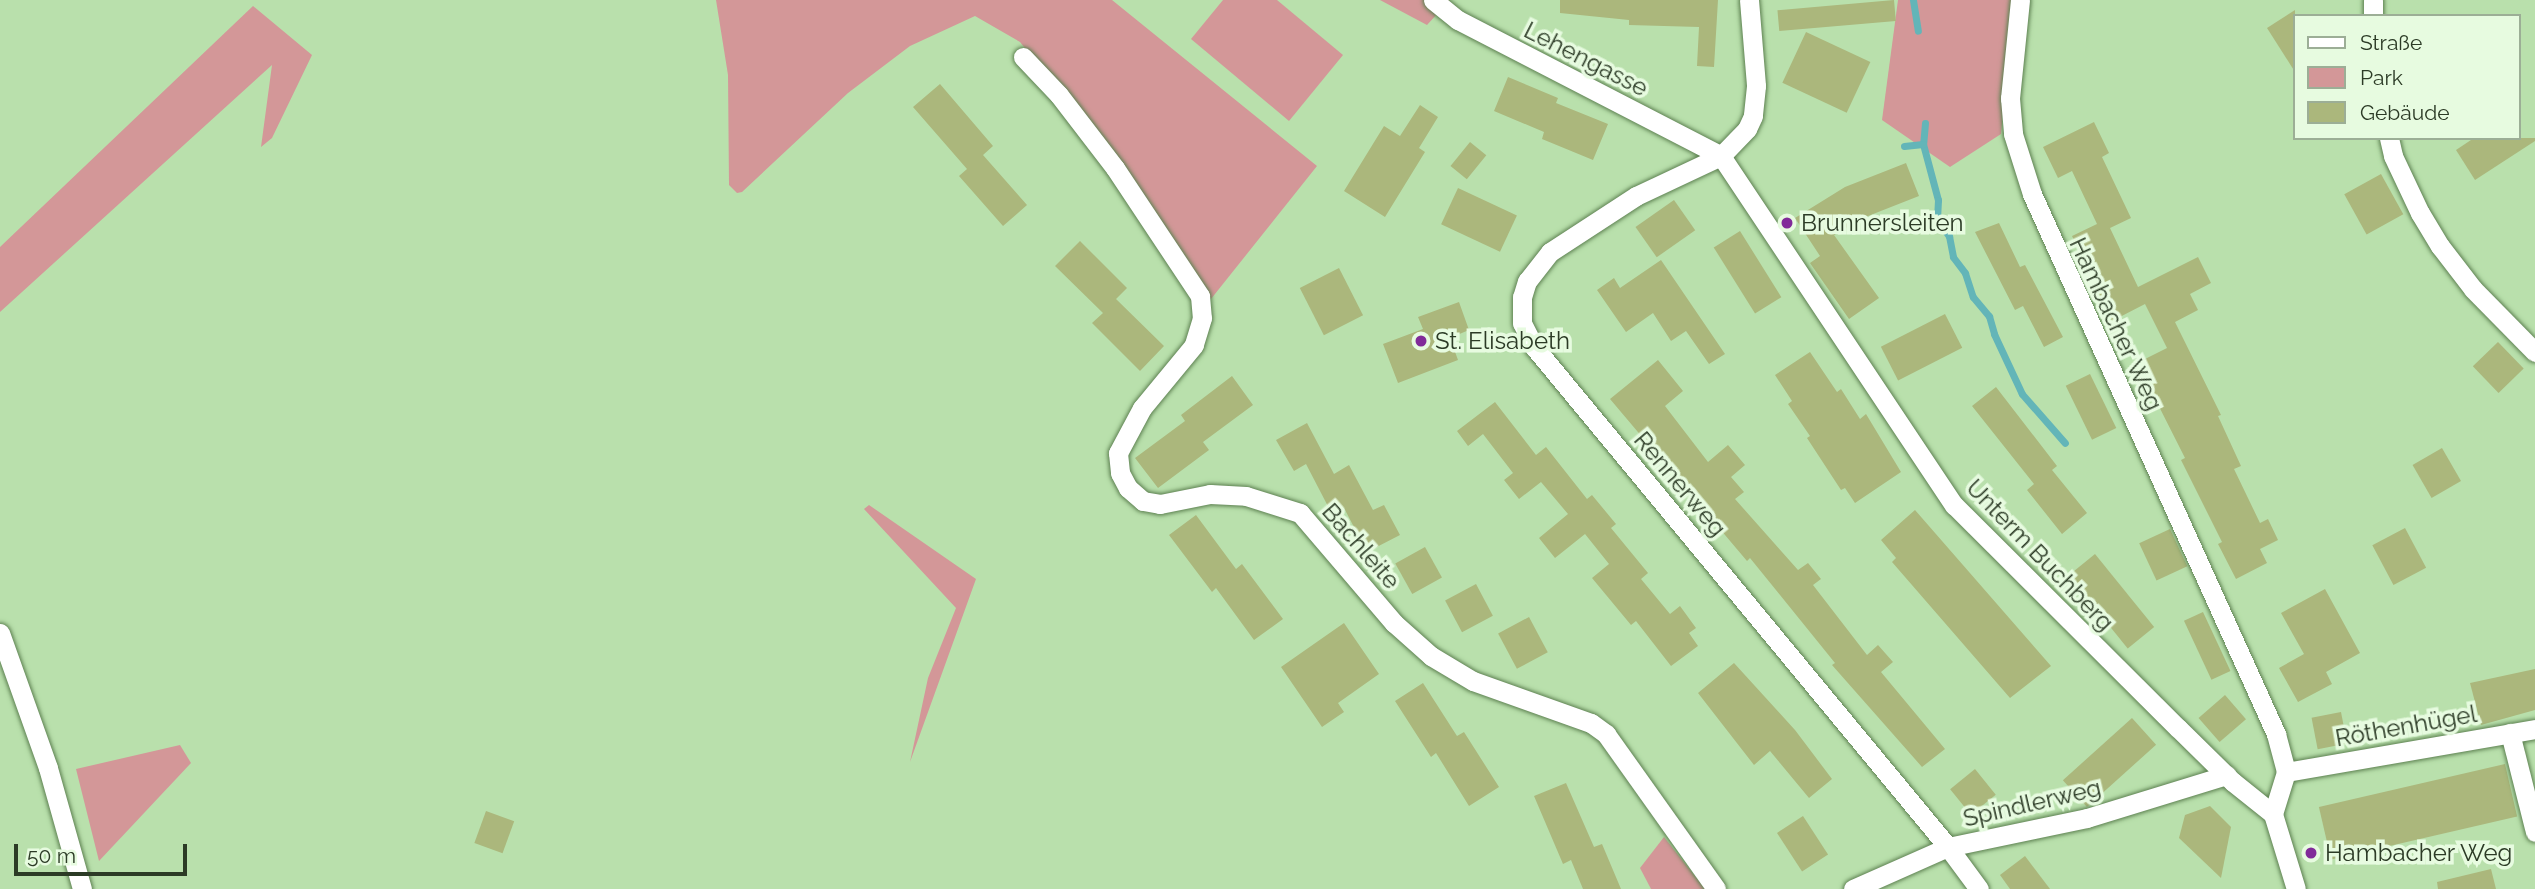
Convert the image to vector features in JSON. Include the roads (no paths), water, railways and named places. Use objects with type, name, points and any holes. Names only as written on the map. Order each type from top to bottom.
[{"type":"street","name":"Lehengasse","points":[[1433,0],[1458,20],[1721,156]]},
{"type":"street","points":[[1721,156],[1738,141],[1752,116],[1756,86],[1749,0]]},
{"type":"street","name":"Hambacher Weg","points":[[2020,0],[2010,98],[2013,134],[2032,194],[2276,734],[2286,772]]},
{"type":"street","name":"Bachleite","points":[[1023,57],[1059,95],[1115,168],[1200,296],[1202,318],[1194,345],[1142,408],[1118,453],[1120,473],[1128,488],[1143,501],[1160,505],[1210,494],[1246,496],[1300,513],[1394,623],[1431,656],[1473,681],[1591,723],[1606,734],[1716,889]]},
{"type":"street","points":[[2389,140],[2393,156],[2420,213],[2440,247],[2473,289],[2535,352]]},
{"type":"street","name":"Unterm Buchberg","points":[[1721,156],[1954,505],[1986,541],[2227,775],[2273,814]]},
{"type":"street","name":"Rennerweg","points":[[1721,156],[1636,196],[1550,251],[1527,281],[1522,297],[1522,323],[1535,348],[1948,847],[1979,889]]},
{"type":"street","points":[[0,634],[48,768],[82,889]]},
{"type":"street","name":"Röthenhügel","points":[[2286,772],[2535,729]]},
{"type":"street","points":[[2510,733],[2535,832]]},
{"type":"street","points":[[2286,772],[2273,814],[2296,889]]},
{"type":"street","name":"Spindlerweg","points":[[1853,889],[1948,847],[2087,818],[2227,775]]},
{"type":"waterway","points":[[1913,0],[1918,31]]},
{"type":"waterway","points":[[1925,123],[1923,144],[1938,200],[1937,219],[1949,236],[1953,257],[1965,273],[1973,297],[1989,316],[1994,334],[2022,394],[2065,443]]},
{"type":"waterway","points":[[1904,146],[1923,144]]},
{"type":"place","name":"Brunnersleiten","points":[[1787,223]]},
{"type":"place","name":"St. Elisabeth","points":[[1421,341]]},
{"type":"place","name":"Hambacher Weg","points":[[2311,853]]}]
